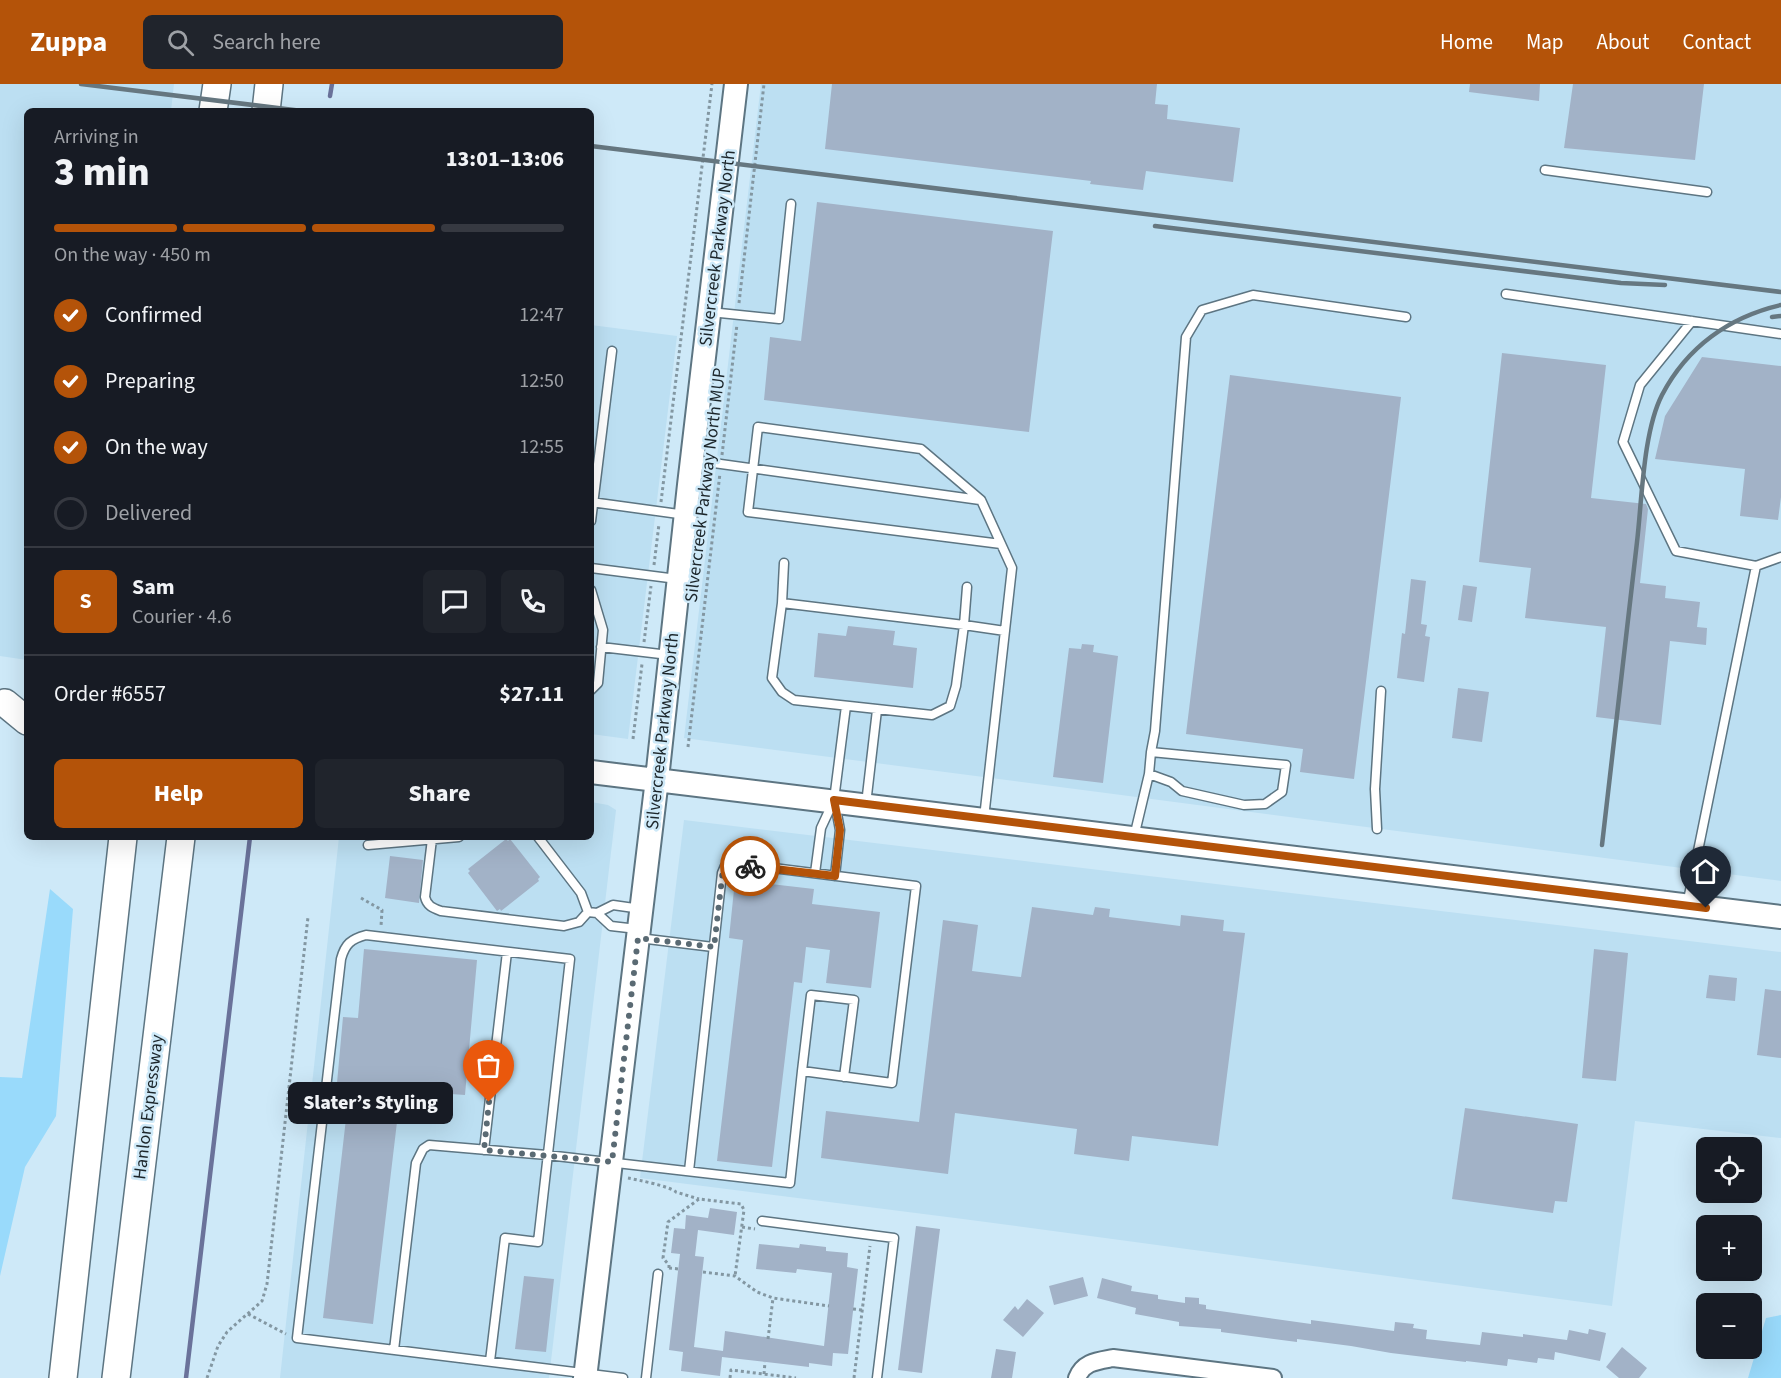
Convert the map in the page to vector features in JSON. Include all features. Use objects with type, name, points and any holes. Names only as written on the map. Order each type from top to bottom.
[{"type":"highway","points":[[213,108],[217,84]]},
{"type":"highway","points":[[266,108],[269,84]]},
{"type":"highway","points":[[10,704],[24,718]]},
{"type":"highway","points":[[63,1378],[123,840]]},
{"type":"highway","name":"Hanlon Expressway","points":[[116,1378],[181,840]]},
{"type":"highway","points":[[177,869],[190,840]]},
{"type":"main road","name":"Silvercreek Parkway North","points":[[585,1375],[640,926],[736,84]]},
{"type":"main road","points":[[594,772],[1781,917]]},
{"type":"street","points":[[1077,1378],[1080,1370],[1092,1362],[1113,1358],[1273,1378]]},
{"type":"lane","points":[[1545,170],[1707,192]]},
{"type":"lane","points":[[710,312],[779,319],[791,204]]},
{"type":"lane","points":[[1506,294],[1781,334]]},
{"type":"lane","points":[[1134,838],[1149,774],[1155,731],[1186,338],[1202,310],[1253,295],[1406,316]]},
{"type":"lane","points":[[1692,321],[1640,386],[1623,441],[1676,551],[1756,566],[1781,557]]},
{"type":"lane","points":[[594,487],[612,351]]},
{"type":"lane","points":[[984,819],[1012,568],[981,500],[921,449],[759,427],[748,512],[1001,544]]},
{"type":"lane","points":[[692,460],[981,500]]},
{"type":"lane","points":[[594,502],[686,515]]},
{"type":"lane","points":[[784,563],[782,603],[772,678],[783,692],[794,700],[932,715],[950,706],[957,686],[967,587]]},
{"type":"lane","points":[[1687,906],[1756,566]]},
{"type":"lane","points":[[594,568],[679,579]]},
{"type":"lane","points":[[594,600],[603,630],[598,684],[594,687]]},
{"type":"lane","points":[[782,603],[1005,631]]},
{"type":"lane","points":[[601,647],[670,655]]},
{"type":"lane","points":[[1377,829],[1375,789],[1381,691]]},
{"type":"lane","points":[[815,873],[821,828],[834,800],[846,706]]},
{"type":"lane","points":[[866,804],[877,710]]},
{"type":"lane","points":[[1149,774],[1171,782],[1182,791],[1244,805],[1265,804],[1282,792],[1286,765],[1151,752]]},
{"type":"lane","points":[[834,800],[840,830],[835,876]]},
{"type":"lane","points":[[368,845],[421,840]]},
{"type":"lane","points":[[432,840],[425,897],[427,903],[433,908],[441,911],[564,926],[579,921],[588,912]]},
{"type":"lane","points":[[540,840],[581,893],[588,912]]},
{"type":"lane","points":[[689,1170],[722,873],[725,866],[733,863],[916,886],[892,1083],[802,1071]]},
{"type":"lane","points":[[588,912],[597,913],[613,905],[640,926]]},
{"type":"lane","points":[[597,913],[611,926],[640,926],[714,947]]},
{"type":"lane","points":[[490,1361],[505,1238],[538,1242],[570,959],[366,935],[354,939],[344,947],[341,959],[297,1338],[623,1378]]},
{"type":"lane","points":[[484,1150],[507,952]]},
{"type":"lane","points":[[394,1350],[416,1163],[423,1149],[429,1145],[547,1155],[611,1169],[689,1170],[790,1183],[811,995],[854,1000],[844,1077]]},
{"type":"lane","points":[[762,1221],[894,1238],[877,1378]]},
{"type":"lane","points":[[646,1378],[658,1274]]},
{"type":"path","points":[[633,740],[712,84]]},
{"type":"path","name":"Silvercreek Parkway North MUP","points":[[688,747],[764,84]]},
{"type":"path","points":[[361,898],[382,910],[380,936]]},
{"type":"path","points":[[207,1378],[222,1339],[262,1301],[267,1284],[308,916]]},
{"type":"path","points":[[611,1169],[699,1199],[741,1204],[744,1210],[735,1276]]},
{"type":"path","points":[[679,1269],[668,1270],[669,1265],[663,1258],[668,1222],[699,1199]]},
{"type":"path","points":[[854,1378],[871,1235]]},
{"type":"path","points":[[703,1272],[735,1276],[757,1292],[773,1298],[829,1306]]},
{"type":"path","points":[[768,1339],[773,1298]]},
{"type":"path","points":[[853,1309],[862,1310]]},
{"type":"path","points":[[248,1314],[276,1330],[297,1338]]},
{"type":"path","points":[[764,1374],[765,1362]]},
{"type":"path","points":[[730,1378],[730,1370],[796,1378]]},
{"type":"shaded area","points":[[0,84],[174,84],[171,108],[24,108],[24,660],[0,656]]},
{"type":"shaded area","points":[[761,84],[1781,84],[1781,881],[684,738]]},
{"type":"shaded area","points":[[594,325],[677,336],[628,739],[594,734]]},
{"type":"shaded area","points":[[594,803],[608,805],[616,810],[549,1378],[280,1378],[339,840],[594,840]]},
{"type":"shaded area","points":[[684,820],[1781,952],[1781,1138],[1635,1121],[1612,1306],[640,1178]]},
{"type":"shaded area","points":[[50,889],[73,909],[56,1116],[25,1167],[0,1276],[0,1077],[22,1078]]},
{"type":"shaded area","points":[[1781,1315],[1781,1378],[1748,1378],[1754,1359],[1762,1359],[1762,1331],[1766,1318]]},
{"type":"building","points":[[832,84],[1157,84],[1155,104],[1168,105],[1167,119],[1240,128],[1233,182],[1146,171],[1143,190],[1090,184],[1091,181],[825,149]]},
{"type":"building","points":[[1470,84],[1540,84],[1539,101],[1469,92]]},
{"type":"building","points":[[1573,84],[1704,84],[1695,160],[1564,148]]},
{"type":"building","points":[[817,202],[1053,231],[1029,432],[764,400],[770,337],[801,341]]},
{"type":"building","points":[[1502,353],[1606,365],[1591,498],[1646,504],[1648,509],[1640,583],[1666,586],[1665,598],[1700,602],[1697,627],[1707,628],[1706,645],[1670,641],[1661,725],[1596,717],[1606,627],[1525,618],[1531,568],[1479,562]]},
{"type":"building","points":[[1702,357],[1781,366],[1781,497],[1778,520],[1740,516],[1745,469],[1655,459],[1665,416]]},
{"type":"building","points":[[1230,375],[1401,397],[1354,779],[1300,772],[1303,749],[1186,734]]},
{"type":"building","points":[[1411,579],[1426,581],[1421,624],[1427,625],[1425,636],[1430,637],[1424,682],[1397,678]]},
{"type":"building","points":[[1463,585],[1477,587],[1472,622],[1458,620]]},
{"type":"building","points":[[848,626],[895,631],[893,645],[917,648],[913,688],[814,677],[818,633],[846,636]]},
{"type":"building","points":[[1082,644],[1094,645],[1093,652],[1118,656],[1103,783],[1053,777],[1069,648],[1081,649]]},
{"type":"building","points":[[1458,688],[1489,692],[1482,742],[1452,738]]},
{"type":"building","points":[[505,840],[511,840],[540,877],[539,881],[501,911],[500,909],[497,911],[468,873],[470,871],[468,869]]},
{"type":"building","points":[[390,856],[423,860],[419,903],[385,898]]},
{"type":"building","points":[[735,880],[814,889],[812,904],[880,912],[871,988],[826,983],[830,950],[806,947],[802,983],[794,982],[772,1167],[717,1161],[743,940],[729,938]]},
{"type":"building","points":[[1032,907],[1093,915],[1095,907],[1110,909],[1109,917],[1180,926],[1181,915],[1224,920],[1223,931],[1245,933],[1218,1146],[1132,1136],[1129,1161],[1074,1154],[1077,1129],[955,1113],[948,1174],[821,1158],[826,1111],[919,1122],[943,920],[978,925],[972,971],[1021,977]]},
{"type":"building","points":[[364,949],[477,960],[465,1095],[451,1094],[449,1106],[439,1104],[438,1115],[417,1112],[416,1124],[397,1122],[373,1324],[323,1318],[350,1084],[337,1083],[343,1017],[358,1018]]},
{"type":"building","points":[[1594,949],[1628,953],[1616,1081],[1582,1078]]},
{"type":"building","points":[[1709,975],[1737,978],[1735,1001],[1706,998]]},
{"type":"building","points":[[1765,989],[1781,991],[1781,1058],[1757,1055]]},
{"type":"building","points":[[1465,1108],[1578,1124],[1567,1202],[1555,1201],[1553,1213],[1452,1199]]},
{"type":"building","points":[[710,1208],[737,1212],[734,1235],[698,1230],[695,1256],[704,1257],[694,1347],[723,1351],[725,1331],[824,1346],[832,1273],[797,1269],[796,1273],[756,1269],[759,1244],[799,1248],[800,1244],[826,1247],[826,1251],[848,1253],[847,1267],[858,1269],[848,1354],[833,1353],[832,1366],[809,1363],[809,1367],[722,1357],[720,1376],[681,1371],[683,1352],[669,1350],[680,1254],[671,1253],[674,1228],[685,1229],[686,1215],[708,1218]]},
{"type":"building","points":[[916,1226],[940,1229],[922,1373],[898,1370]]},
{"type":"building","points":[[524,1276],[554,1279],[546,1352],[515,1349]]},
{"type":"building","points":[[1083,1277],[1088,1296],[1054,1305],[1049,1286]]},
{"type":"building","points":[[1102,1278],[1132,1286],[1131,1291],[1158,1295],[1158,1299],[1185,1303],[1185,1297],[1199,1298],[1199,1304],[1206,1305],[1206,1309],[1311,1324],[1311,1320],[1394,1331],[1395,1322],[1414,1324],[1413,1328],[1427,1330],[1426,1339],[1480,1345],[1482,1332],[1523,1337],[1523,1334],[1567,1340],[1569,1330],[1588,1334],[1589,1329],[1606,1333],[1600,1361],[1555,1352],[1554,1360],[1538,1358],[1537,1363],[1508,1359],[1507,1366],[1466,1362],[1297,1339],[1297,1342],[1221,1332],[1221,1329],[1179,1326],[1179,1322],[1135,1314],[1136,1308],[1097,1298]]},
{"type":"building","points":[[1027,1299],[1044,1313],[1023,1337],[1003,1320],[1015,1306],[1018,1310]]},
{"type":"building","points":[[1622,1347],[1647,1368],[1639,1378],[1619,1378],[1606,1367]]},
{"type":"building","points":[[996,1349],[1016,1352],[1012,1378],[991,1378]]},
{"type":"waterway","points":[[330,96],[332,84]]},
{"type":"waterway","points":[[186,1378],[250,840]]},
{"type":"railway","points":[[81,84],[277,108]]},
{"type":"railway","points":[[594,146],[1781,292]]},
{"type":"railway","points":[[1155,226],[1621,283],[1665,285]]},
{"type":"railway","points":[[1602,845],[1644,467],[1656,410],[1672,378],[1684,362],[1711,336],[1744,317],[1781,305]]},
{"type":"railway","points":[[1772,317],[1781,316]]},
{"type":"way so far","points":[[489,1102],[484,1150],[612,1162],[638,938],[714,947],[723,869],[733,863],[750,866]]},
{"type":"place","name":"Slater’s Styling","points":[[489,1102]]},
{"type":"route","points":[[750,866],[835,876],[840,830],[834,800],[1706,908]]}]
